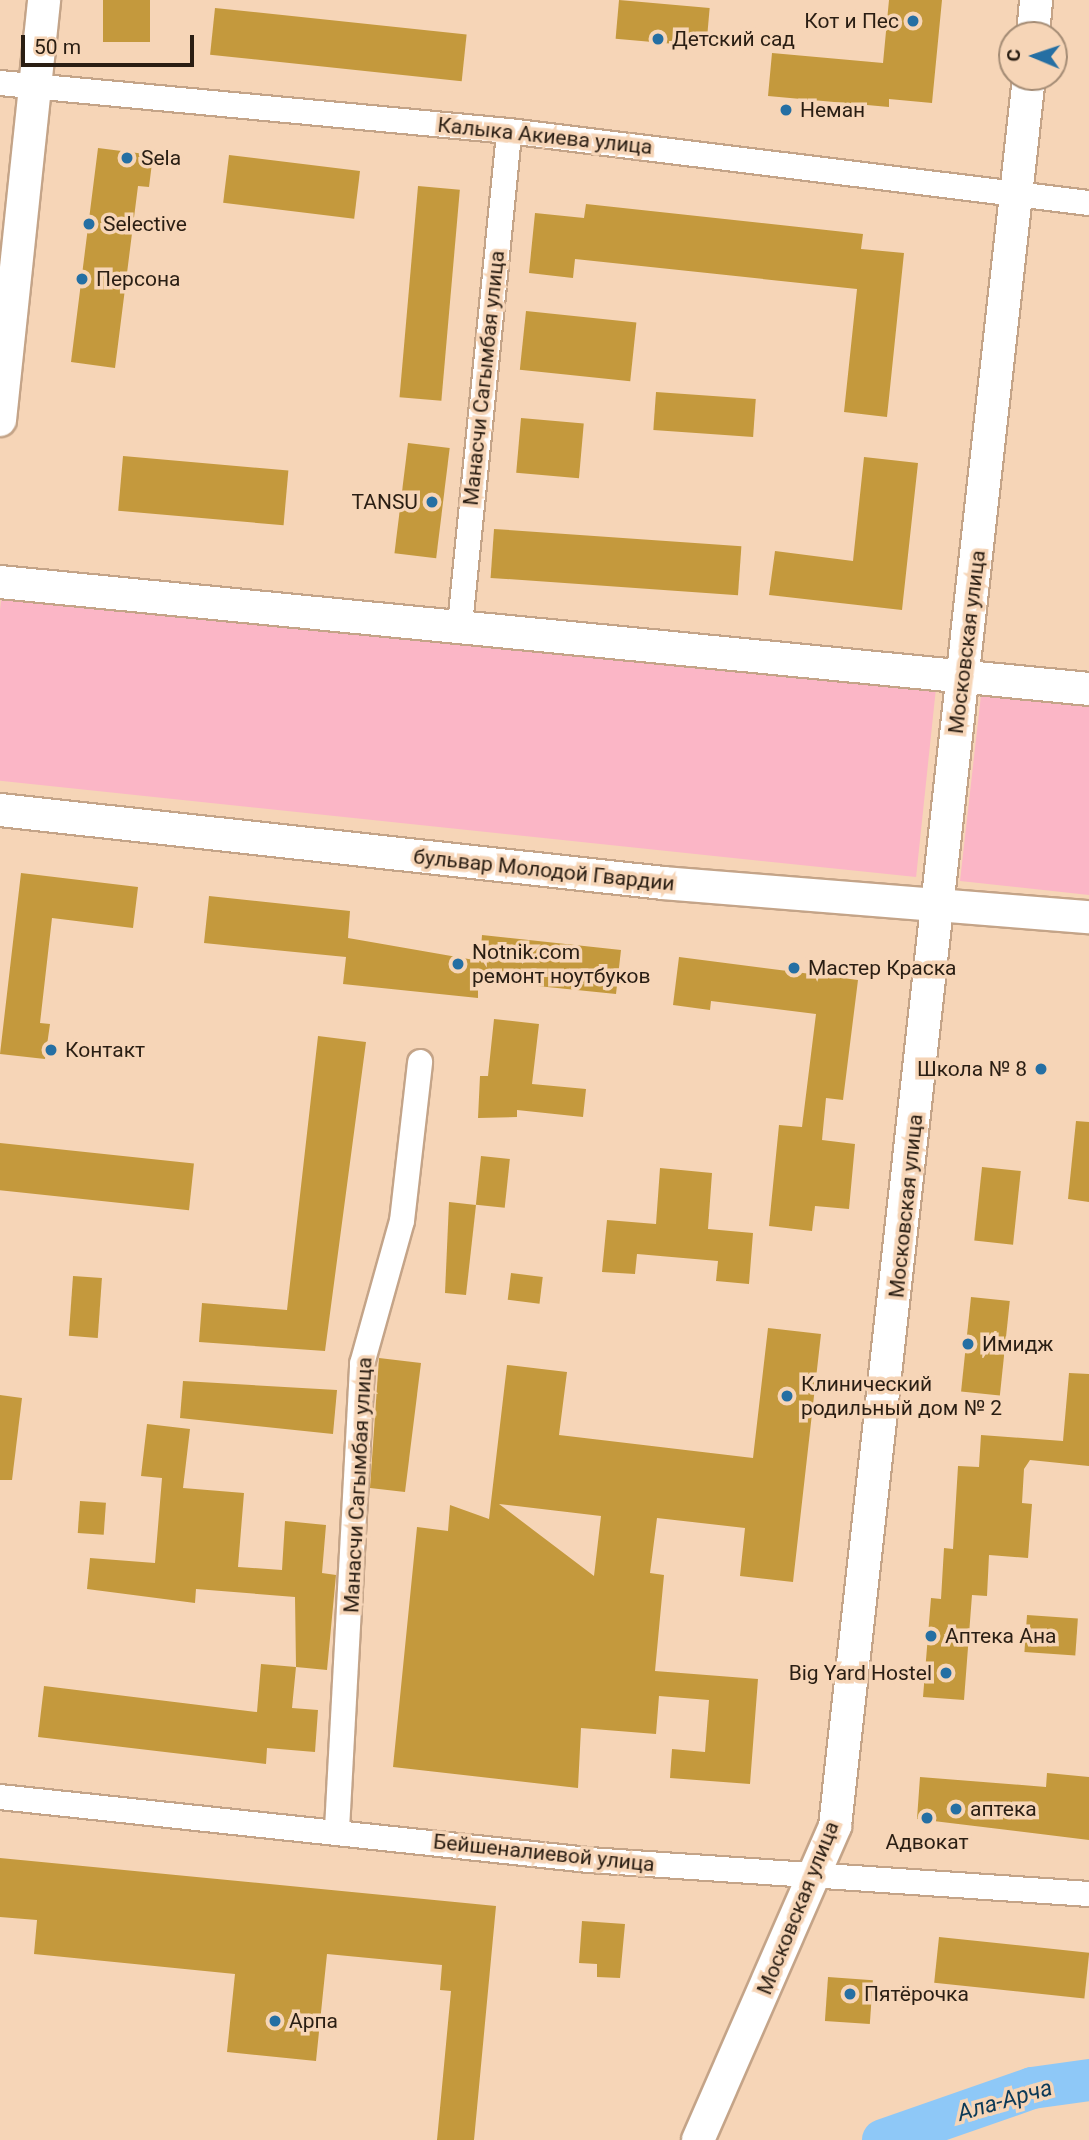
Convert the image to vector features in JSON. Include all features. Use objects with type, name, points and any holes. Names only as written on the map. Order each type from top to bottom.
[{"type":"main road","points":[[0,420],[44,0]]},
{"type":"main road","points":[[1035,21],[1037,0]]},
{"type":"main road","name":"Московская улица","points":[[703,2129],[837,1813],[1028,91]]},
{"type":"main road","points":[[0,582],[962,674],[1089,689]]},
{"type":"main road","name":"бульвар Молодой Гвардии","points":[[0,810],[663,883],[939,902],[1089,917]]},
{"type":"street","name":"Калыка Акиева улица","points":[[0,83],[509,131],[1089,203]]},
{"type":"street","name":"Манасчи Сагымбая улица","points":[[460,625],[509,131]]},
{"type":"street","name":"Манасчи Сагымбая улица","points":[[337,1829],[362,1364],[402,1221],[420,1062]]},
{"type":"street","name":"Бейшеналиевой улица","points":[[0,1797],[337,1829],[589,1860],[809,1878],[1089,1894]]},
{"type":"shaded area","points":[[2,591],[936,689],[916,877],[0,781]]},
{"type":"shaded area","points":[[981,695],[1089,707],[1089,895],[960,881]]},
{"type":"building","points":[[103,0],[150,0],[150,42],[103,42]]},
{"type":"building","points":[[619,0],[710,8],[706,47],[616,39]]},
{"type":"building","points":[[889,0],[942,0],[932,103],[889,99],[889,107],[768,96],[772,53],[883,63]]},
{"type":"building","points":[[215,8],[467,34],[462,81],[210,55]]},
{"type":"building","points":[[98,148],[153,155],[149,187],[138,186],[115,368],[71,362]]},
{"type":"building","points":[[229,155],[360,171],[354,219],[223,203]]},
{"type":"building","points":[[418,186],[460,190],[441,401],[400,397]]},
{"type":"building","points":[[586,204],[863,234],[861,249],[904,253],[887,417],[844,412],[857,289],[575,259],[573,278],[529,273],[535,213],[584,218]]},
{"type":"building","points":[[526,311],[636,323],[630,381],[520,370]]},
{"type":"building","points":[[656,392],[756,399],[753,437],[653,430]]},
{"type":"building","points":[[521,418],[584,423],[579,478],[516,473]]},
{"type":"building","points":[[408,443],[450,448],[436,558],[394,553]]},
{"type":"building","points":[[123,456],[288,470],[284,525],[118,511]]},
{"type":"building","points":[[864,457],[918,463],[902,610],[769,595],[775,551],[853,561]]},
{"type":"building","points":[[494,529],[741,546],[738,595],[491,578]]},
{"type":"building","points":[[21,873],[138,887],[133,928],[52,918],[40,1023],[50,1024],[45,1059],[0,1054]]},
{"type":"building","points":[[209,896],[350,911],[348,938],[480,961],[482,935],[621,950],[616,994],[478,980],[478,998],[343,984],[346,957],[204,943]]},
{"type":"building","points":[[679,957],[858,980],[843,1100],[826,1098],[822,1140],[855,1144],[849,1209],[815,1206],[812,1231],[769,1226],[779,1125],[802,1127],[816,1014],[711,1001],[710,1010],[673,1005]]},
{"type":"building","points":[[494,1019],[539,1024],[532,1084],[586,1089],[583,1117],[517,1110],[517,1117],[478,1118],[480,1076],[488,1076]]},
{"type":"building","points":[[318,1036],[366,1042],[325,1351],[199,1342],[202,1303],[287,1310]]},
{"type":"building","points":[[1076,1121],[1089,1122],[1089,1202],[1068,1199]]},
{"type":"building","points":[[0,1143],[194,1163],[189,1210],[0,1190]]},
{"type":"building","points":[[481,1156],[510,1159],[505,1208],[476,1205]]},
{"type":"building","points":[[982,1167],[1021,1171],[1013,1245],[974,1241]]},
{"type":"building","points":[[660,1168],[712,1173],[708,1229],[753,1233],[749,1284],[716,1281],[718,1261],[637,1254],[635,1274],[602,1272],[607,1220],[656,1224]]},
{"type":"building","points":[[449,1202],[476,1205],[466,1295],[445,1293]]},
{"type":"building","points":[[511,1273],[543,1277],[539,1304],[508,1300]]},
{"type":"building","points":[[73,1276],[102,1278],[98,1338],[69,1336]]},
{"type":"building","points":[[971,1297],[1010,1301],[1000,1396],[961,1391]]},
{"type":"building","points":[[768,1328],[821,1334],[793,1582],[740,1576],[745,1528],[657,1518],[650,1573],[664,1575],[655,1671],[758,1679],[750,1784],[670,1778],[672,1749],[705,1752],[709,1700],[659,1696],[656,1734],[581,1728],[578,1788],[393,1767],[417,1527],[448,1531],[450,1505],[489,1519],[507,1365],[567,1372],[559,1435],[753,1458]],"holes":[[[499,1504],[601,1516],[594,1576]]]},
{"type":"building","points":[[379,1358],[421,1363],[405,1492],[370,1488]]},
{"type":"building","points":[[1069,1373],[1089,1374],[1089,1466],[1030,1460],[1024,1469],[1022,1503],[1032,1504],[1028,1558],[989,1555],[987,1596],[972,1595],[964,1700],[923,1697],[931,1598],[941,1599],[944,1548],[953,1549],[958,1466],[979,1467],[981,1435],[1063,1441]]},
{"type":"building","points":[[183,1381],[337,1390],[333,1434],[180,1418]]},
{"type":"building","points":[[0,1395],[22,1398],[12,1480],[0,1480]]},
{"type":"building","points":[[147,1424],[190,1429],[183,1488],[244,1493],[238,1567],[282,1570],[285,1521],[326,1525],[322,1573],[336,1575],[327,1670],[296,1667],[295,1597],[196,1589],[195,1603],[87,1589],[90,1558],[155,1563],[162,1478],[141,1476]]},
{"type":"building","points":[[80,1501],[106,1503],[104,1535],[78,1533]]},
{"type":"building","points":[[1027,1615],[1078,1619],[1075,1655],[1024,1652]]},
{"type":"building","points":[[261,1664],[296,1667],[292,1708],[318,1710],[315,1752],[267,1748],[266,1764],[38,1737],[44,1686],[257,1712]]},
{"type":"building","points":[[1047,1773],[1089,1777],[1089,1840],[917,1819],[920,1777],[1046,1787]]},
{"type":"building","name":"Арпа","points":[[0,1858],[496,1906],[474,2140],[437,2140],[451,1991],[440,1990],[442,1965],[327,1954],[316,2061],[227,2052],[235,1974],[34,1954],[37,1920],[0,1917]]},
{"type":"building","points":[[582,1921],[625,1924],[620,1978],[597,1977],[597,1964],[579,1963]]},
{"type":"building","points":[[939,1937],[1089,1953],[1084,1999],[934,1983]]},
{"type":"building","points":[[828,1977],[873,1980],[870,2024],[825,2021]]},
{"type":"waterway","name":"Ала-Арча","points":[[883,2140],[1032,2088],[1089,2080]]},
{"type":"place","name":"Кот и Пес","points":[[913,21]]},
{"type":"place","name":"Детский сад","points":[[658,39]]},
{"type":"place","name":"Неман","points":[[786,110]]},
{"type":"place","name":"Sela","points":[[127,158]]},
{"type":"place","name":"Selective","points":[[89,224]]},
{"type":"place","name":"Персона","points":[[82,279]]},
{"type":"place","name":"TANSU","points":[[432,502]]},
{"type":"place","name":"Notnik.com ремонт ноутбуков","points":[[458,964]]},
{"type":"place","name":"Мастер Краска","points":[[794,968]]},
{"type":"place","name":"Контакт","points":[[51,1050]]},
{"type":"place","name":"Школа № 8","points":[[1041,1069]]},
{"type":"place","name":"Имидж","points":[[968,1344]]},
{"type":"place","name":"Клинический родильный дом № 2","points":[[787,1396]]},
{"type":"place","name":"Аптека Ана","points":[[931,1636]]},
{"type":"place","name":"Big Yard Hostel","points":[[946,1673]]},
{"type":"place","name":"аптека","points":[[956,1809]]},
{"type":"place","name":"Адвокат","points":[[927,1818]]},
{"type":"place","name":"Пятёрочка","points":[[850,1994]]},
{"type":"place","name":"Арпа","points":[[275,2021]]}]
